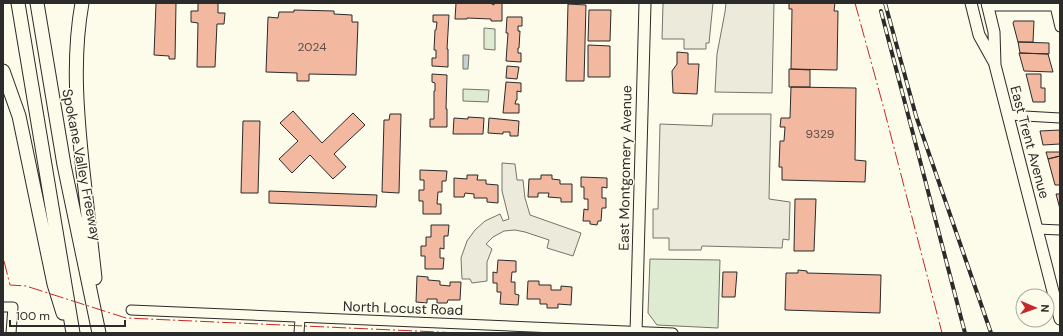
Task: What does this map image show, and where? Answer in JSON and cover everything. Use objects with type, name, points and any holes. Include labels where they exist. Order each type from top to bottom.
[{"type":"highway","points":[[18,3],[73,333]]},
{"type":"highway","name":"Spokane Valley Freeway","points":[[37,3],[64,166],[100,333]]},
{"type":"highway","points":[[82,3],[77,41],[76,81],[78,124],[100,333]]},
{"type":"highway","points":[[3,71],[19,116],[54,284],[69,333]]},
{"type":"main road","name":"East Montgomery Avenue","points":[[636,332],[645,3]]},
{"type":"main road","name":"East Trent Avenue","points":[[971,3],[980,34],[995,65],[1060,319]]},
{"type":"main road","name":"East Trent Avenue","points":[[987,4],[994,32],[995,65]]},
{"type":"street","points":[[987,4],[1058,6],[1060,27]]},
{"type":"street","points":[[1008,115],[1060,118]]},
{"type":"street","points":[[1037,228],[1060,230]]},
{"type":"street","points":[[3,307],[13,307],[11,333]]},
{"type":"street","name":"North Locust Road","points":[[131,310],[673,333]]},
{"type":"street","points":[[299,333],[300,318]]},
{"type":"green space","points":[[484,28],[495,29],[495,50],[484,49]]},
{"type":"green space","points":[[463,89],[489,90],[488,102],[463,101]]},
{"type":"green space","points":[[650,259],[720,260],[718,328],[657,325],[648,313]]},
{"type":"shaded area","points":[[713,3],[709,43],[706,43],[706,49],[684,49],[684,39],[662,39],[663,4]]},
{"type":"shaded area","points":[[726,3],[774,3],[772,93],[715,92],[717,54]]},
{"type":"shaded area","points":[[463,55],[469,55],[468,69],[463,69]]},
{"type":"shaded area","points":[[713,114],[771,114],[769,199],[790,202],[789,240],[783,239],[782,248],[702,246],[701,250],[669,250],[669,238],[653,238],[653,209],[658,209],[660,124],[712,126]]},
{"type":"shaded area","points":[[502,163],[515,164],[517,180],[523,180],[525,198],[530,215],[581,233],[573,256],[547,248],[549,240],[515,230],[504,231],[493,237],[486,244],[492,249],[487,262],[487,281],[472,283],[470,279],[462,279],[461,258],[467,241],[475,230],[485,221],[500,214],[503,221],[509,219],[502,191]]},
{"type":"building","points":[[156,3],[176,3],[175,59],[169,59],[169,56],[154,55]]},
{"type":"building","points":[[198,3],[218,3],[218,13],[225,13],[224,24],[217,24],[215,67],[197,67],[198,23],[191,22],[191,11],[198,11]]},
{"type":"building","points":[[456,3],[490,3],[494,5],[494,3],[502,3],[502,21],[491,21],[491,19],[455,19]]},
{"type":"building","points":[[789,3],[835,3],[834,11],[838,11],[837,70],[791,69],[792,9],[789,9]]},
{"type":"building","points":[[568,4],[586,5],[584,81],[566,81]]},
{"type":"building","points":[[294,10],[334,11],[334,14],[352,15],[352,22],[358,22],[356,75],[309,74],[309,81],[297,81],[297,73],[266,72],[268,17],[278,18],[279,12],[294,12]]},
{"type":"building","points":[[589,10],[611,10],[610,41],[588,41]]},
{"type":"building","points":[[433,15],[449,15],[447,49],[448,67],[432,66],[432,58],[436,58],[436,50],[434,50],[437,22],[433,22]]},
{"type":"building","points":[[507,17],[522,17],[522,26],[518,26],[518,31],[520,31],[518,53],[521,53],[521,62],[506,61],[508,33],[506,33]]},
{"type":"building","points":[[1014,21],[1034,21],[1033,42],[1018,42],[1013,23]]},
{"type":"building","points":[[1018,42],[1049,43],[1049,54],[1020,53]]},
{"type":"building","points":[[588,45],[610,46],[610,77],[588,77]]},
{"type":"building","points":[[677,52],[688,53],[688,64],[699,64],[697,94],[673,93],[672,71],[677,64]]},
{"type":"building","points":[[1019,53],[1048,54],[1053,72],[1024,71]]},
{"type":"building","points":[[507,66],[519,67],[517,79],[506,78]]},
{"type":"building","points":[[789,69],[810,70],[810,87],[789,87]]},
{"type":"building","points":[[432,74],[447,75],[447,127],[430,127],[430,119],[434,119],[435,83],[432,82]]},
{"type":"building","points":[[1026,74],[1041,74],[1041,88],[1045,88],[1045,102],[1033,102]]},
{"type":"building","points":[[506,82],[521,83],[521,92],[517,91],[517,100],[515,104],[519,104],[519,113],[503,113]]},
{"type":"building","points":[[791,87],[856,88],[855,160],[866,161],[865,182],[782,180],[782,167],[779,167],[780,141],[784,141],[785,127],[780,127],[781,118],[790,118]]},
{"type":"building","points":[[293,111],[322,143],[353,113],[365,125],[334,154],[346,167],[333,179],[310,155],[292,173],[279,159],[298,141],[280,123]]},
{"type":"building","points":[[390,114],[401,114],[399,193],[382,192],[384,120],[389,120]]},
{"type":"building","points":[[468,117],[484,118],[483,134],[453,134],[454,118],[468,119]]},
{"type":"building","points":[[489,118],[519,121],[518,136],[510,136],[510,132],[503,132],[503,134],[488,133]]},
{"type":"building","points":[[243,121],[260,121],[258,193],[241,193]]},
{"type":"building","points":[[1060,130],[1060,144],[1043,145],[1040,131]]},
{"type":"building","points":[[1046,152],[1060,152],[1060,156],[1048,159]]},
{"type":"building","points":[[1060,156],[1060,185],[1055,185],[1048,159]]},
{"type":"building","points":[[420,170],[447,171],[446,181],[442,181],[442,192],[438,192],[437,204],[441,204],[441,214],[423,214],[423,201],[419,201],[419,190],[424,190],[424,180],[420,180]]},
{"type":"building","points":[[467,175],[478,175],[477,180],[486,180],[486,184],[498,185],[498,203],[487,202],[487,198],[474,198],[474,194],[465,193],[464,197],[454,197],[454,178],[467,179]]},
{"type":"building","points":[[541,175],[552,175],[552,179],[560,180],[560,184],[572,184],[572,202],[561,202],[561,198],[548,197],[549,193],[538,193],[538,197],[528,197],[529,179],[541,179]]},
{"type":"building","points":[[581,177],[607,178],[607,188],[602,187],[602,198],[606,198],[606,208],[602,208],[601,221],[598,221],[597,225],[590,224],[590,221],[583,221],[584,209],[588,210],[588,199],[584,199],[584,187],[581,187]]},
{"type":"building","points":[[269,191],[377,195],[376,207],[269,203]]},
{"type":"building","points":[[1056,194],[1060,194],[1060,209]]},
{"type":"building","points":[[795,199],[816,199],[814,251],[794,251]]},
{"type":"building","points":[[431,225],[449,225],[448,236],[444,236],[444,249],[440,248],[440,258],[444,258],[443,269],[425,269],[425,256],[421,256],[421,246],[426,246],[426,237],[431,237]]},
{"type":"building","points":[[498,260],[516,261],[516,272],[512,272],[511,282],[515,282],[515,294],[519,295],[518,305],[500,304],[501,292],[497,292],[497,283],[493,283],[493,272],[497,273]]},
{"type":"building","points":[[798,270],[807,271],[807,273],[881,275],[880,313],[785,310],[786,273],[798,273]]},
{"type":"building","points":[[723,272],[737,272],[735,297],[722,297]]},
{"type":"building","points":[[417,276],[428,277],[428,280],[440,281],[440,285],[450,286],[450,282],[461,282],[460,300],[448,300],[447,303],[437,303],[437,299],[427,299],[427,303],[416,302]]},
{"type":"building","points":[[528,281],[539,281],[539,285],[551,285],[551,290],[561,290],[561,286],[572,287],[571,305],[558,304],[558,308],[547,308],[547,304],[540,304],[540,299],[527,299]]},
{"type":"railway","points":[[885,3],[916,116],[991,333]]},
{"type":"railway","points":[[881,11],[965,333]]},
{"type":"power","points":[[855,3],[942,333]]},
{"type":"power","points":[[4,261],[10,285],[26,286],[126,318],[460,333]]}]
